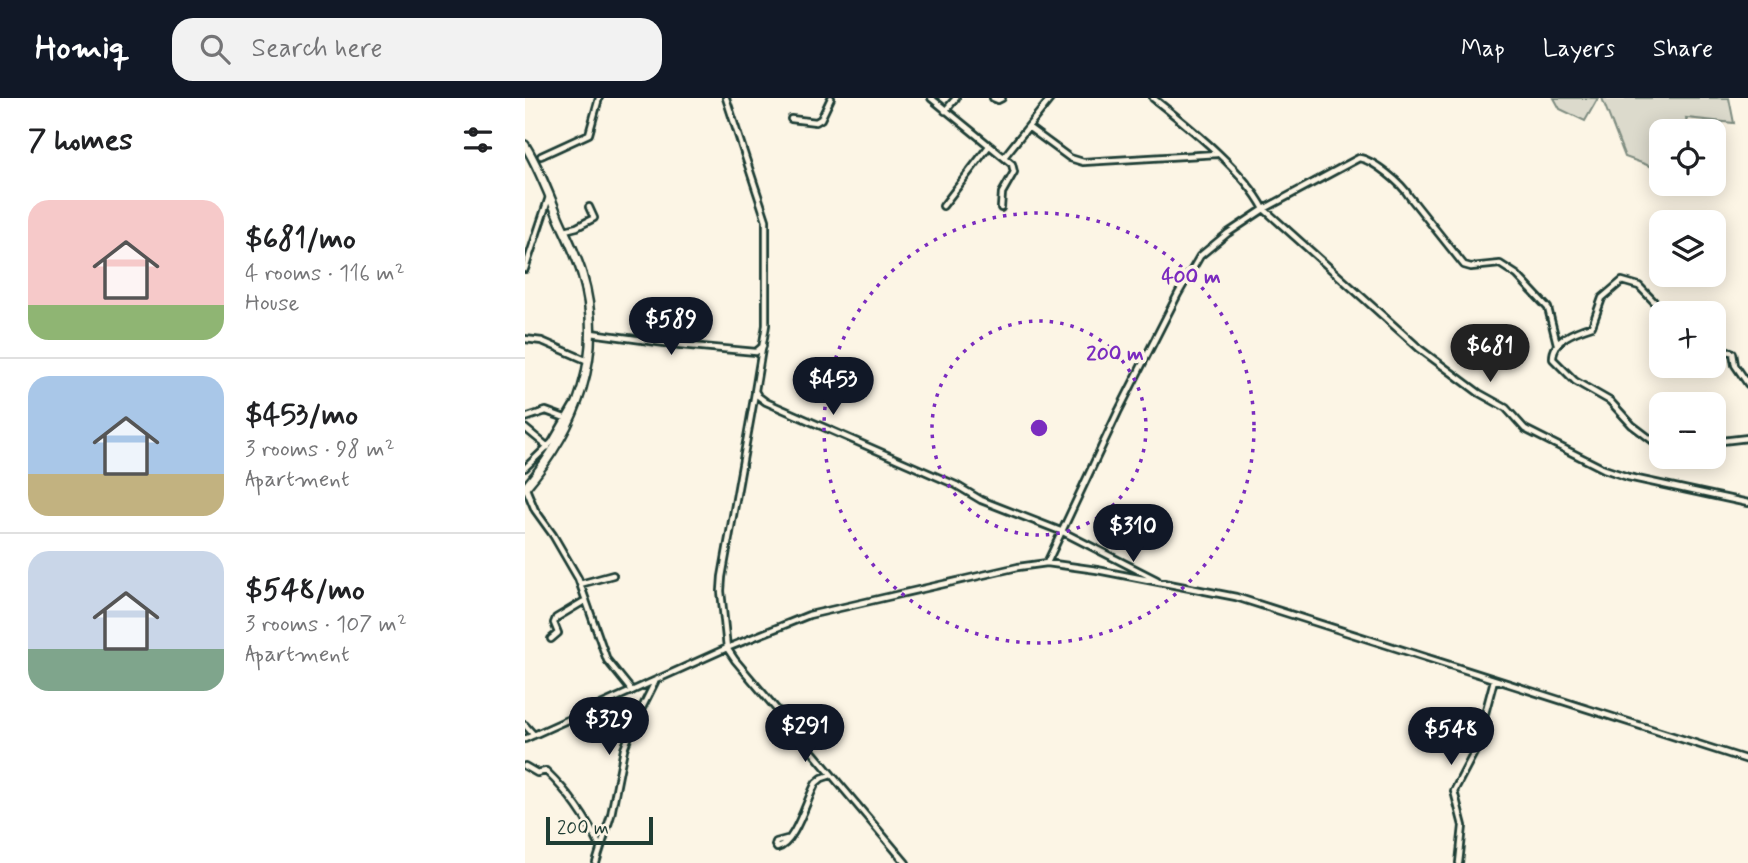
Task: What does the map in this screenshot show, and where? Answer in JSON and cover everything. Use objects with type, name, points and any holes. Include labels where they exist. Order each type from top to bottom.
[{"type":"main road","points":[[525,145],[582,275],[590,332],[588,361],[579,401],[560,441],[525,487]]},
{"type":"street","points":[[541,156],[589,134],[599,98]]},
{"type":"street","points":[[726,98],[766,220],[767,297],[762,360],[722,577],[727,648],[755,686],[907,863]]},
{"type":"street","points":[[791,119],[816,122],[821,119],[831,98]]},
{"type":"street","points":[[931,98],[1014,168],[1002,192],[1001,208]]},
{"type":"street","points":[[945,111],[956,98]]},
{"type":"street","points":[[993,98],[1002,98]]},
{"type":"street","points":[[1004,158],[1051,98]]},
{"type":"street","points":[[1153,98],[1217,154],[1257,195],[1264,209],[1420,349],[1479,393],[1506,408],[1525,429],[1604,469],[1628,477],[1748,503]]},
{"type":"street","points":[[1028,127],[1070,158],[1083,162],[1217,154]]},
{"type":"street","points":[[943,206],[989,146]]},
{"type":"street","points":[[1048,563],[1118,412],[1178,294],[1201,256],[1264,209],[1359,158],[1365,158],[1405,188],[1464,265],[1501,265],[1526,284],[1548,308],[1557,345]]},
{"type":"street","points":[[525,269],[549,197]]},
{"type":"street","points":[[564,230],[577,228],[594,218],[589,207]]},
{"type":"street","points":[[1649,438],[1632,425],[1610,401],[1568,375],[1552,355],[1557,345],[1577,330],[1592,326],[1602,298],[1622,281],[1639,286],[1653,301]]},
{"type":"street","points":[[590,332],[680,345],[756,352],[763,346]]},
{"type":"street","points":[[525,339],[542,341],[588,361]]},
{"type":"street","points":[[1726,350],[1733,353],[1735,365],[1748,384]]},
{"type":"street","points":[[756,352],[762,360]]},
{"type":"street","points":[[755,391],[766,402],[956,485],[981,500],[1063,532],[1164,584]]},
{"type":"street","points":[[538,472],[527,467],[548,447],[565,418],[579,401]]},
{"type":"street","points":[[525,418],[546,411],[565,418]]},
{"type":"street","points":[[525,428],[548,447]]},
{"type":"street","points":[[1726,441],[1748,438]]},
{"type":"street","points":[[525,487],[532,504],[580,584],[607,660],[632,691]]},
{"type":"street","points":[[525,739],[727,648],[824,611],[1048,563],[1236,597],[1748,761]]},
{"type":"street","points":[[580,584],[613,575]]},
{"type":"street","points":[[551,639],[558,633],[554,624],[555,618],[586,600]]},
{"type":"street","points":[[1459,863],[1463,826],[1454,791],[1475,751],[1495,680]]},
{"type":"street","points":[[596,863],[611,815],[621,758],[655,681]]},
{"type":"street","points":[[525,725],[534,735]]},
{"type":"street","points":[[525,766],[537,773],[546,771],[561,786],[585,818],[601,848]]},
{"type":"street","points":[[788,839],[816,783],[831,775]]},
{"type":"shaded area","points":[[1554,98],[1598,98],[1585,121],[1560,109]]},
{"type":"shaded area","points":[[1602,98],[1729,98],[1734,123],[1726,122],[1726,119],[1649,119],[1649,166],[1625,157]]}]
